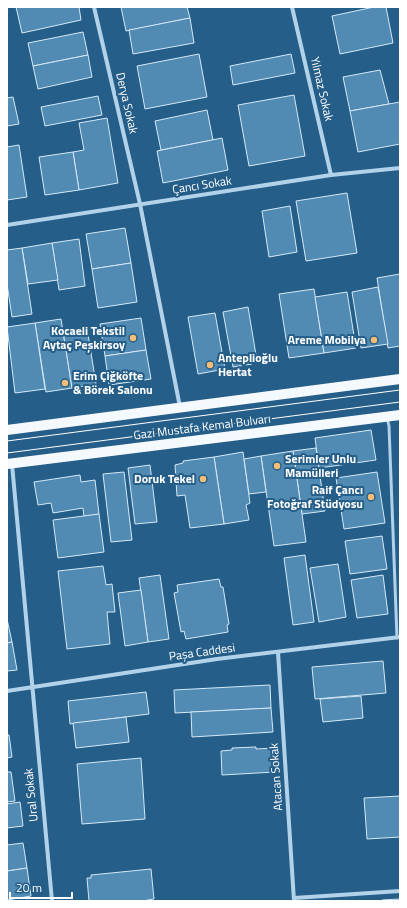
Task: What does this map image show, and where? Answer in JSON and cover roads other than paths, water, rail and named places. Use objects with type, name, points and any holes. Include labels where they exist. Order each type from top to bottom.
[{"type":"main road","name":"Gazi Mustafa Kemal Bulvarı","points":[[7,430],[400,378]]},
{"type":"main road","name":"Gazi Mustafa Kemal Bulvarı","points":[[9,464],[400,415]]},
{"type":"street","name":"Derya Sokak","points":[[94,7],[140,204],[180,408]]},
{"type":"street","name":"Yılmaz Sokak","points":[[292,7],[332,175]]},
{"type":"street","name":"Çancı Sokak","points":[[7,225],[332,175],[400,168]]},
{"type":"street","name":"Ural Sokak","points":[[9,464],[52,901]]},
{"type":"street","name":"Paşa Caddesi","points":[[7,691],[278,652],[399,637]]},
{"type":"street","name":"Atacan Sokak","points":[[278,652],[294,900]]},
{"type":"street","points":[[294,900],[400,891]]},
{"type":"lane","points":[[386,417],[389,426],[399,637]]},
{"type":"tram line","points":[[7,441],[400,390]]},
{"type":"tram line","points":[[7,453],[400,402]]},
{"type":"place","name":"Kocaeli Tekstil Aytaç Peşkirsoy","points":[[133,338]]},
{"type":"place","name":"Areme Mobilya","points":[[374,340]]},
{"type":"place","name":"Anteplioğlu Hertat","points":[[210,365]]},
{"type":"place","name":"Erim Çiğköfte & Börek Salonu","points":[[65,383]]},
{"type":"place","name":"Serimler Unlu Mamülleri","points":[[277,466]]},
{"type":"place","name":"Doruk Tekel","points":[[203,479]]},
{"type":"place","name":"Raif Çancı Fotoğraf Stüdyosu","points":[[371,497]]}]
